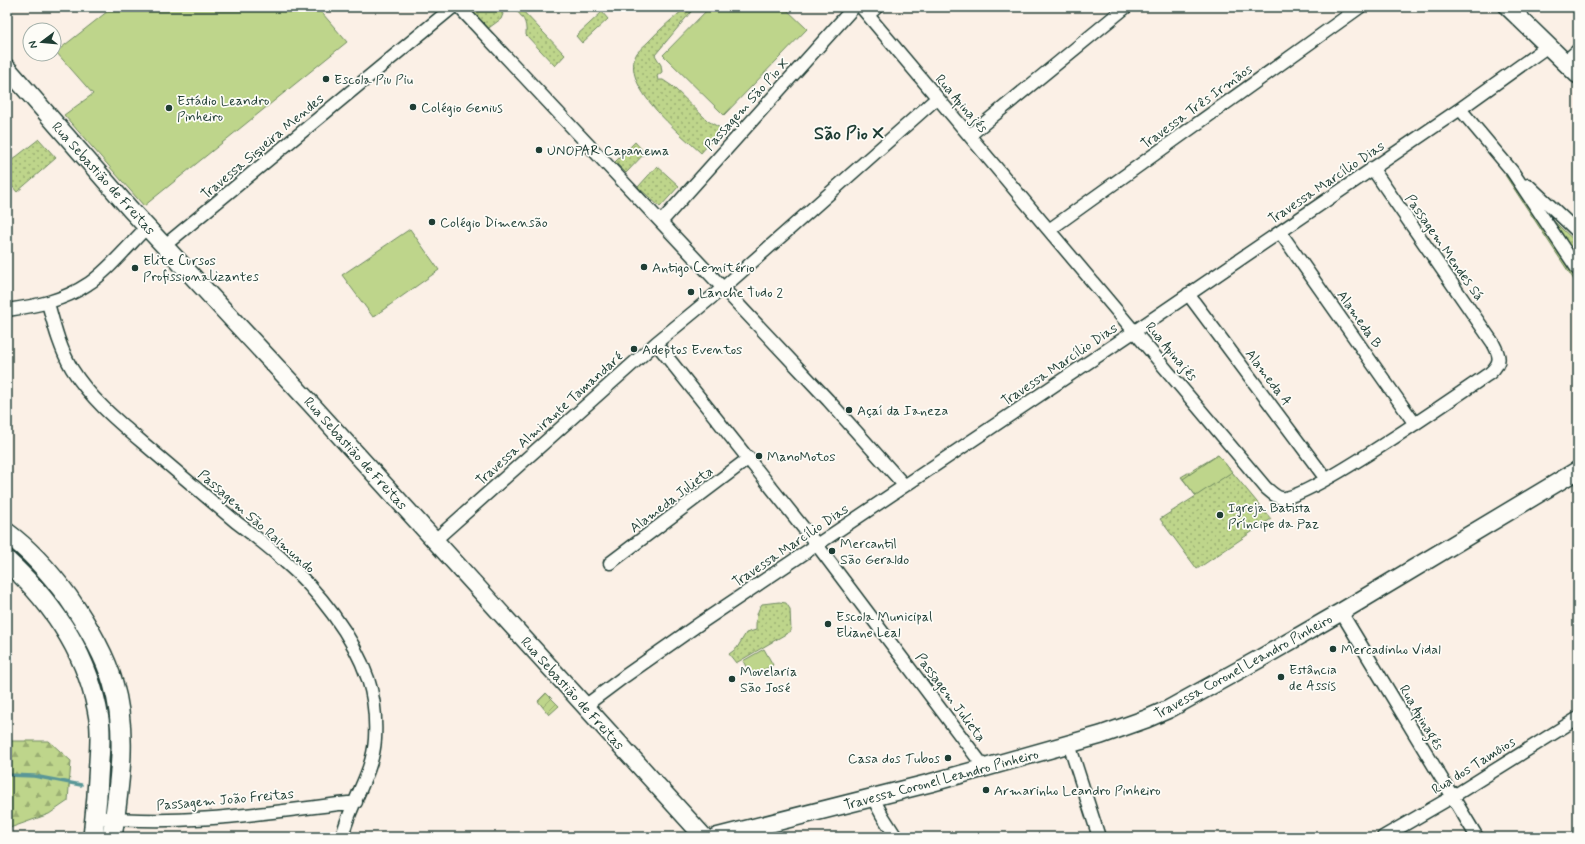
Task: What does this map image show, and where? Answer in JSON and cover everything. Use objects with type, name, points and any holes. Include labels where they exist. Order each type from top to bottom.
[{"type":"main road","points":[[7,533],[38,561],[82,617],[98,647],[113,683],[120,719],[121,748],[119,783],[113,828]]},
{"type":"main road","points":[[7,561],[42,597],[72,641],[83,663],[92,688],[99,727],[100,749],[96,817],[93,837]]},
{"type":"main road","points":[[92,688],[113,683]]},
{"type":"street","name":"Travessa Siqueira Mendes","points":[[164,246],[453,7]]},
{"type":"street","points":[[459,7],[828,400],[904,485]]},
{"type":"street","name":"Passagem São Pio X","points":[[660,222],[854,7]]},
{"type":"street","points":[[970,135],[1126,7]]},
{"type":"street","name":"Travessa Três Irmãos","points":[[1049,230],[1360,7]]},
{"type":"street","points":[[1508,7],[1578,75]]},
{"type":"street","name":"Rua Apinajés","points":[[869,10],[937,98],[970,135],[1266,488],[1274,495],[1281,498],[1289,497],[1326,479],[1415,424],[1497,367],[1499,359],[1493,343]]},
{"type":"street","name":"Travessa Marcílio Dias","points":[[585,706],[664,648],[904,485],[1135,331],[1460,109],[1548,46]]},
{"type":"street","points":[[1565,62],[1578,50]]},
{"type":"street","name":"Rua Sebastião de Freitas","points":[[7,68],[164,246],[311,404],[704,837]]},
{"type":"street","name":"Travessa Almirante Tamandaré","points":[[434,541],[656,343],[723,288],[937,98]]},
{"type":"street","points":[[1460,109],[1512,170],[1578,232]]},
{"type":"street","name":"Passagem Mendes Sá","points":[[1372,168],[1493,343]]},
{"type":"street","points":[[1512,170],[1578,270]]},
{"type":"street","points":[[7,310],[48,303],[67,296],[89,284],[147,227]]},
{"type":"street","name":"Alameda B","points":[[1280,232],[1415,424]]},
{"type":"street","name":"Alameda A","points":[[1188,294],[1326,479]]},
{"type":"street","name":"Passagem São Raimundo","points":[[48,303],[63,350],[73,369],[90,392],[113,417],[284,560],[312,588],[329,610],[353,647],[368,680],[374,708],[375,740],[371,762],[342,837]]},
{"type":"street","name":"Passagem Julieta","points":[[656,343],[817,545],[984,767]]},
{"type":"street","name":"Alameda Julieta","points":[[610,563],[749,458]]},
{"type":"street","name":"Travessa Coronel Leandro Pinheiro","points":[[716,837],[873,798],[1069,744],[1127,726],[1169,709],[1341,612],[1578,470]]},
{"type":"street","name":"Rua Apinagés","points":[[1341,612],[1477,837]]},
{"type":"street","name":"Rua dos Tamôios","points":[[1382,837],[1452,796],[1578,718]]},
{"type":"street","points":[[1069,744],[1099,837]]},
{"type":"street","points":[[873,798],[896,837]]},
{"type":"street","name":"Passagem João Freitas","points":[[96,817],[113,828],[148,820],[224,817],[356,802]]},
{"type":"green space","name":"Estádio Leandro Pinheiro","points":[[113,7],[317,7],[347,42],[144,206],[64,115],[93,94],[62,59],[62,47]]},
{"type":"green space","points":[[467,7],[499,7],[503,14],[501,19],[486,30]]},
{"type":"green space","points":[[513,7],[519,7],[565,55],[555,66],[526,35],[525,22]]},
{"type":"green space","points":[[687,7],[695,7],[655,55],[661,65],[662,72],[657,76],[658,80],[663,80],[672,86],[708,121],[722,129],[701,153],[654,108],[636,79],[633,66],[637,53],[662,28]]},
{"type":"green space","points":[[710,7],[784,7],[807,29],[724,115],[663,55]]},
{"type":"green space","points":[[602,12],[608,19],[582,43],[576,36]]},
{"type":"green space","points":[[39,139],[56,158],[17,192],[7,180],[7,164]]},
{"type":"green space","points":[[635,142],[645,153],[626,173],[615,162]]},
{"type":"green space","points":[[657,166],[679,186],[660,207],[638,187]]},
{"type":"green space","points":[[1505,175],[1578,244],[1578,286]]},
{"type":"green space","points":[[410,229],[439,270],[373,317],[342,275]]},
{"type":"green space","points":[[1218,455],[1271,519],[1197,569],[1160,519],[1196,496],[1181,477]]},
{"type":"green space","points":[[1218,455],[1232,472],[1196,496],[1183,479]]},
{"type":"green space","points":[[779,602],[786,603],[790,609],[791,631],[736,663],[729,654],[737,648],[746,633],[756,630],[757,613],[762,604]]},
{"type":"green space","points":[[764,649],[773,665],[751,676],[743,661]]},
{"type":"green space","points":[[546,693],[559,706],[549,715],[538,701]]},
{"type":"green space","points":[[7,741],[49,741],[71,761],[68,801],[49,814],[7,829]]},
{"type":"waterway","points":[[7,775],[34,776],[81,785]]},
{"type":"place","name":"Escola Piu Piu","points":[[326,79]]},
{"type":"place","name":"Colégio Genius","points":[[413,107]]},
{"type":"place","name":"Estádio Leandro Pinheiro","points":[[169,108]]},
{"type":"place","name":"UNOPAR Capanema","points":[[539,150]]},
{"type":"place","name":"Colégio Dimensão","points":[[432,222]]},
{"type":"place","name":"Antigo Cemitério","points":[[644,267]]},
{"type":"place","name":"Elite Cursos Profissionalizantes","points":[[135,268]]},
{"type":"place","name":"Lanche Tudo 2","points":[[691,292]]},
{"type":"place","name":"Adeptos Eventos","points":[[634,349]]},
{"type":"place","name":"Açaí da Ianeza","points":[[849,410]]},
{"type":"place","name":"ManoMotos","points":[[759,456]]},
{"type":"place","name":"Igreja Batista Príncipe da Paz","points":[[1220,515]]},
{"type":"place","name":"Mercantil São Geraldo","points":[[832,551]]},
{"type":"place","name":"Escola Municipal Eliane Leal","points":[[828,624]]},
{"type":"place","name":"Mercadinho Vidal","points":[[1333,649]]},
{"type":"place","name":"Estância de Assis","points":[[1281,677]]},
{"type":"place","name":"Movelaria São José","points":[[732,679]]},
{"type":"place","name":"Casa dos Tubos","points":[[948,758]]},
{"type":"place","name":"Armarinho Leandro Pinheiro","points":[[986,790]]},
{"type":"district","name":"São Pio X","points":[[849,133]]}]
